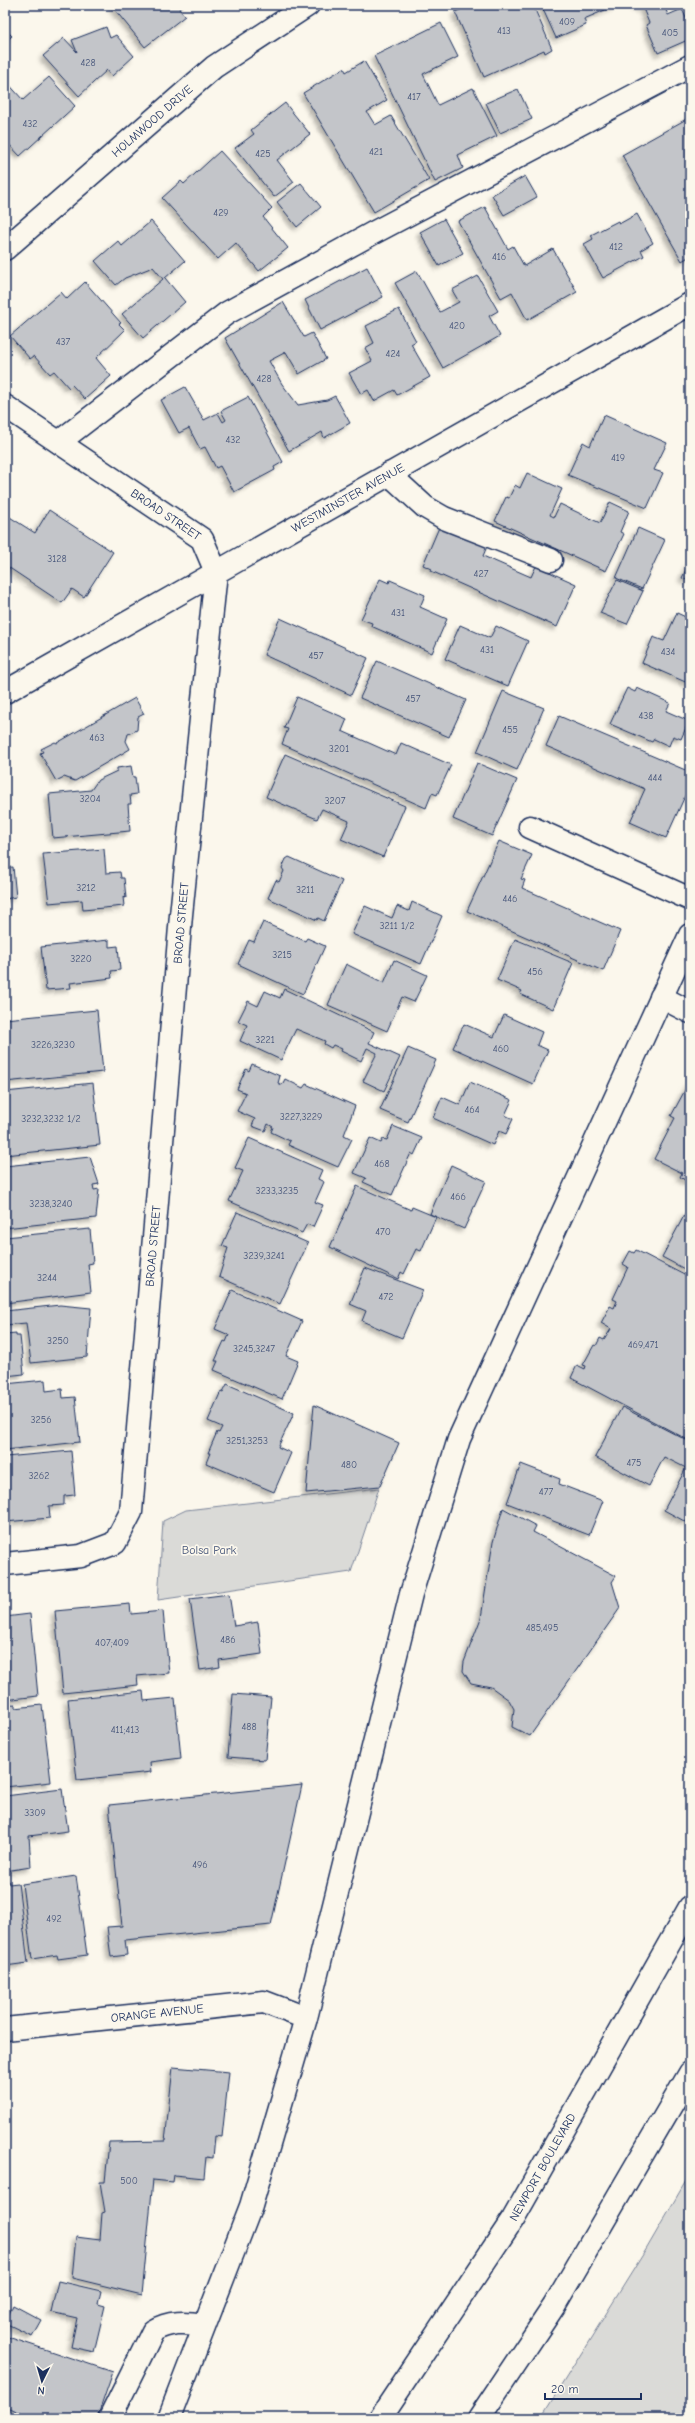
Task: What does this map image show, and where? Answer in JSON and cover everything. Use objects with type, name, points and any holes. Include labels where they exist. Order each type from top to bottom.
[{"type":"main road","name":"HOLMWOOD DRIVE","points":[[5,249],[214,67],[308,5]]},
{"type":"main road","points":[[59,442],[227,313],[373,233],[690,66]]},
{"type":"main road","name":"WESTMINSTER AVENUE","points":[[5,692],[690,304]]},
{"type":"main road","name":"BROAD STREET","points":[[5,406],[202,539],[216,572],[181,915],[131,1512],[115,1543],[81,1556],[5,1564]]},
{"type":"main road","points":[[389,474],[425,507],[444,518],[551,560]]},
{"type":"main road","points":[[530,827],[690,899]]},
{"type":"main road","points":[[169,2418],[251,2206],[306,2018],[411,1594],[459,1439],[690,935]]},
{"type":"main road","points":[[661,997],[690,1012]]},
{"type":"main road","name":"NEWPORT BOULEVARD","points":[[380,2418],[513,2219],[690,1907]]},
{"type":"main road","name":"ORANGE AVENUE","points":[[5,2029],[264,2002],[306,2018]]},
{"type":"main road","points":[[479,2418],[554,2306],[690,2073]]},
{"type":"main road","points":[[110,2418],[153,2330],[163,2324],[175,2323],[204,2325]]},
{"type":"green space","name":"Bolsa Park","points":[[379,1488],[351,1572],[158,1600],[163,1521],[186,1510]]},
{"type":"green space","points":[[690,2174],[688,2402],[690,2418],[541,2418],[647,2248]]},
{"type":"building","points":[[111,5],[184,5],[179,9],[185,16],[145,47]]},
{"type":"building","points":[[472,5],[533,5],[552,49],[545,53],[544,50],[484,77],[455,12]]},
{"type":"building","points":[[541,5],[617,5],[584,19],[586,25],[556,38]]},
{"type":"building","points":[[635,5],[664,5],[668,15],[682,9],[690,27],[690,39],[658,53],[646,25],[649,23],[642,6],[637,8]]},
{"type":"building","points":[[441,23],[458,57],[423,74],[438,105],[473,88],[497,136],[458,155],[463,168],[435,182],[374,56]]},
{"type":"building","points":[[106,27],[110,38],[116,35],[134,56],[112,76],[107,70],[79,96],[43,56],[64,38],[77,52],[72,40]]},
{"type":"building","points":[[5,29],[12,36],[5,42]]},
{"type":"building","points":[[364,61],[387,100],[367,112],[375,125],[391,116],[429,180],[374,212],[303,93],[344,68],[346,72]]},
{"type":"building","points":[[49,77],[75,106],[20,156],[5,140],[5,80],[23,100]]},
{"type":"building","points":[[518,89],[532,119],[500,133],[486,103]]},
{"type":"building","points":[[285,103],[310,134],[277,160],[294,182],[274,197],[235,148],[254,134],[251,130]]},
{"type":"building","points":[[690,117],[690,256],[682,261],[622,155]]},
{"type":"building","points":[[220,151],[272,208],[263,217],[288,248],[259,271],[236,243],[218,259],[162,198],[181,181],[184,184]]},
{"type":"building","points":[[525,176],[537,197],[504,215],[492,195]]},
{"type":"building","points":[[301,183],[321,207],[297,227],[277,202]]},
{"type":"building","points":[[485,207],[508,249],[513,246],[524,266],[553,249],[577,292],[527,320],[512,292],[501,298],[458,221]]},
{"type":"building","points":[[637,214],[653,243],[641,250],[644,256],[603,278],[584,244],[593,239],[591,235],[618,221],[619,224]]},
{"type":"building","points":[[444,219],[463,253],[439,266],[420,232]]},
{"type":"building","points":[[151,221],[185,261],[165,278],[185,302],[143,338],[122,314],[163,279],[153,267],[125,278],[116,285],[95,261],[118,241],[122,246]]},
{"type":"building","points":[[367,267],[383,297],[320,330],[305,300]]},
{"type":"building","points":[[417,271],[440,312],[459,302],[452,290],[478,276],[498,311],[489,316],[500,336],[443,368],[395,283]]},
{"type":"building","points":[[85,282],[121,323],[119,324],[125,330],[96,358],[111,376],[85,399],[72,385],[69,388],[54,371],[50,374],[34,356],[30,359],[10,336],[61,292],[67,299]]},
{"type":"building","points":[[283,302],[304,337],[312,333],[326,359],[299,374],[286,352],[269,361],[282,384],[298,405],[327,400],[335,396],[350,423],[324,438],[322,432],[289,451],[225,338]]},
{"type":"building","points":[[399,309],[416,341],[411,344],[430,377],[397,395],[394,390],[374,401],[368,390],[361,394],[349,373],[372,361],[365,348],[374,343],[366,326]]},
{"type":"building","points":[[185,387],[204,420],[218,413],[223,422],[226,420],[221,411],[248,397],[283,462],[274,467],[275,470],[234,492],[220,466],[216,468],[205,447],[200,449],[189,428],[179,433],[161,400]]},
{"type":"building","points":[[604,415],[667,443],[654,470],[663,473],[647,508],[568,475],[583,442],[590,446]]},
{"type":"building","points":[[527,473],[562,489],[550,515],[554,517],[560,504],[600,523],[610,502],[629,511],[620,532],[624,534],[606,571],[495,521],[506,497],[509,498],[515,485],[520,488]]},
{"type":"building","points":[[49,510],[113,552],[84,597],[72,589],[62,603],[5,565],[5,514],[35,533]]},
{"type":"building","points":[[440,525],[488,544],[483,556],[531,577],[536,566],[576,584],[557,627],[431,571],[432,569],[423,565]]},
{"type":"building","points":[[638,528],[665,540],[642,589],[616,578]]},
{"type":"building","points":[[690,561],[690,581],[682,578]]},
{"type":"building","points":[[380,579],[389,583],[390,580],[425,595],[420,607],[447,619],[432,653],[371,626],[372,623],[361,619]]},
{"type":"building","points":[[617,580],[643,591],[627,624],[600,613]]},
{"type":"building","points":[[5,596],[10,599],[5,603]]},
{"type":"building","points":[[677,613],[690,619],[690,684],[642,663],[653,637],[664,641]]},
{"type":"building","points":[[280,618],[368,658],[351,695],[264,655]]},
{"type":"building","points":[[460,625],[490,638],[496,626],[528,641],[508,686],[445,659]]},
{"type":"building","points":[[377,661],[466,700],[449,737],[360,698]]},
{"type":"building","points":[[627,688],[635,692],[637,688],[670,703],[666,711],[689,721],[681,739],[673,736],[669,746],[654,739],[652,742],[610,724]]},
{"type":"building","points":[[503,691],[544,708],[517,770],[477,752]]},
{"type":"building","points":[[297,697],[347,719],[342,731],[396,755],[401,743],[451,765],[437,795],[432,793],[426,808],[282,744],[288,729],[284,728]]},
{"type":"building","points":[[135,698],[144,714],[138,717],[137,730],[128,734],[126,741],[130,749],[75,781],[64,777],[56,781],[40,753],[43,752],[41,749],[55,742],[57,743]]},
{"type":"building","points":[[559,716],[690,772],[690,785],[666,838],[630,822],[645,789],[546,746]]},
{"type":"building","points":[[285,754],[405,806],[383,857],[341,839],[349,821],[322,809],[317,819],[266,797]]},
{"type":"building","points":[[477,763],[517,780],[492,836],[453,819]]},
{"type":"building","points":[[131,766],[133,777],[135,777],[137,794],[130,795],[131,804],[128,804],[130,831],[53,838],[49,794],[91,790],[98,780],[117,771],[117,768]]},
{"type":"building","points":[[499,841],[532,855],[521,879],[525,880],[522,888],[620,931],[603,971],[467,911]]},
{"type":"building","points":[[104,849],[106,873],[120,872],[121,878],[124,878],[126,898],[123,897],[124,906],[83,910],[82,900],[49,903],[43,854]]},
{"type":"building","points":[[289,857],[342,881],[324,921],[318,918],[317,920],[268,898],[276,880],[279,882],[284,871],[282,868],[286,859]]},
{"type":"building","points":[[13,867],[16,897],[5,899],[5,868]]},
{"type":"building","points":[[412,902],[442,916],[421,964],[352,934],[365,906],[392,918],[397,906],[409,911]]},
{"type":"building","points":[[263,922],[305,941],[307,938],[325,946],[303,994],[238,964],[249,940],[254,942]]},
{"type":"building","points":[[515,939],[573,963],[553,1009],[520,994],[522,991],[497,980]]},
{"type":"building","points":[[109,940],[109,947],[118,946],[120,970],[111,971],[112,978],[70,983],[71,988],[46,990],[41,947]]},
{"type":"building","points":[[394,960],[427,975],[414,1002],[402,997],[387,1031],[328,1005],[346,964],[384,983]]},
{"type":"building","points":[[284,989],[374,1032],[369,1043],[400,1057],[384,1091],[363,1081],[377,1053],[367,1048],[361,1061],[341,1051],[342,1049],[333,1045],[331,1048],[324,1044],[325,1041],[296,1029],[281,1060],[240,1041],[247,1025],[238,1021],[248,1001],[258,1006],[265,991],[280,998]]},
{"type":"building","points":[[97,1010],[103,1072],[5,1082],[5,1019]]},
{"type":"building","points":[[504,1015],[542,1032],[537,1045],[548,1050],[533,1084],[453,1048],[464,1024],[494,1037]]},
{"type":"building","points":[[408,1048],[436,1060],[408,1122],[380,1110]]},
{"type":"building","points":[[252,1064],[280,1076],[278,1083],[282,1085],[285,1079],[303,1088],[306,1084],[355,1106],[344,1135],[352,1139],[338,1167],[288,1145],[290,1141],[271,1132],[273,1127],[268,1124],[265,1131],[252,1126],[255,1119],[237,1111],[246,1093],[237,1089],[246,1069],[249,1071]]},
{"type":"building","points":[[690,1081],[690,1183],[680,1177],[682,1173],[654,1159],[675,1118],[671,1116]]},
{"type":"building","points":[[470,1082],[512,1100],[505,1115],[513,1119],[506,1134],[499,1131],[493,1145],[433,1118],[442,1097],[460,1105]]},
{"type":"building","points":[[93,1083],[100,1145],[5,1155],[5,1092]]},
{"type":"building","points":[[393,1126],[422,1138],[414,1155],[411,1153],[392,1195],[363,1182],[366,1178],[354,1173],[370,1138],[381,1143],[383,1139],[387,1140]]},
{"type":"building","points":[[249,1138],[322,1170],[318,1179],[324,1182],[315,1202],[323,1205],[313,1227],[307,1224],[302,1233],[229,1201],[243,1171],[235,1168]]},
{"type":"building","points":[[90,1157],[99,1184],[93,1185],[94,1190],[99,1189],[96,1218],[5,1228],[5,1166]]},
{"type":"building","points":[[451,1165],[486,1181],[464,1229],[430,1214]]},
{"type":"building","points":[[357,1186],[411,1210],[412,1207],[436,1217],[421,1251],[416,1249],[404,1274],[401,1272],[398,1279],[330,1247]]},
{"type":"building","points":[[237,1212],[308,1243],[280,1304],[219,1277],[228,1248],[222,1246]]},
{"type":"building","points":[[686,1212],[690,1213],[690,1272],[662,1257]]},
{"type":"building","points":[[90,1229],[93,1263],[88,1264],[91,1292],[5,1303],[5,1237]]},
{"type":"building","points":[[636,1250],[690,1278],[690,1441],[571,1378],[577,1365],[585,1369],[586,1366],[583,1365],[594,1345],[596,1346],[600,1338],[604,1340],[611,1329],[601,1323],[610,1306],[614,1308],[617,1301],[613,1299],[628,1267],[623,1264],[630,1251],[634,1253]]},
{"type":"building","points":[[365,1268],[423,1290],[402,1338],[362,1321],[366,1311],[350,1304]]},
{"type":"building","points":[[232,1290],[302,1321],[286,1356],[298,1361],[282,1399],[214,1370],[218,1361],[215,1361],[224,1341],[226,1342],[229,1335],[215,1329]]},
{"type":"building","points":[[60,1305],[91,1308],[87,1357],[31,1363],[26,1323],[5,1325],[5,1311]]},
{"type":"building","points":[[16,1333],[16,1336],[20,1336],[24,1374],[5,1376],[5,1334]]},
{"type":"building","points":[[45,1380],[46,1391],[62,1389],[63,1398],[75,1397],[80,1442],[5,1450],[5,1384]]},
{"type":"building","points":[[227,1384],[294,1413],[278,1447],[291,1453],[274,1492],[206,1463],[210,1453],[208,1453],[217,1432],[219,1433],[222,1427],[208,1421],[221,1391],[223,1392]]},
{"type":"building","points":[[314,1405],[399,1443],[380,1486],[306,1493]]},
{"type":"building","points":[[622,1407],[690,1442],[690,1517],[686,1522],[664,1510],[686,1468],[664,1457],[649,1486],[595,1457]]},
{"type":"building","points":[[71,1451],[75,1495],[64,1496],[64,1505],[49,1506],[50,1518],[5,1522],[5,1457]]},
{"type":"building","points":[[521,1464],[560,1479],[559,1484],[603,1501],[589,1535],[507,1503]]},
{"type":"building","points":[[503,1508],[536,1526],[533,1532],[616,1576],[612,1582],[620,1608],[530,1736],[512,1727],[514,1709],[509,1700],[491,1687],[471,1683],[463,1671],[464,1662],[481,1618],[493,1542]]},
{"type":"building","points":[[229,1594],[234,1626],[258,1622],[262,1654],[219,1660],[220,1667],[200,1670],[190,1599]]},
{"type":"building","points":[[130,1604],[131,1614],[163,1611],[169,1673],[137,1676],[138,1685],[63,1693],[55,1611]]},
{"type":"building","points":[[30,1614],[38,1696],[5,1700],[5,1617]]},
{"type":"building","points":[[143,1691],[144,1701],[175,1698],[181,1758],[150,1762],[151,1772],[77,1780],[68,1699]]},
{"type":"building","points":[[233,1694],[271,1697],[265,1760],[228,1757]]},
{"type":"building","points":[[15,1704],[15,1708],[42,1705],[51,1782],[5,1787],[5,1705]]},
{"type":"building","points":[[302,1785],[271,1925],[125,1940],[127,1955],[111,1957],[107,1927],[122,1926],[109,1805]]},
{"type":"building","points":[[62,1789],[68,1831],[29,1836],[31,1867],[5,1871],[5,1796]]},
{"type":"building","points":[[76,1876],[87,1955],[58,1959],[57,1955],[32,1959],[22,1884]]},
{"type":"building","points":[[5,1881],[9,1881],[9,1884],[18,1883],[28,1963],[5,1966]]},
{"type":"building","points":[[173,2067],[229,2072],[222,2137],[215,2136],[213,2158],[206,2157],[204,2178],[174,2175],[173,2182],[153,2180],[142,2295],[72,2278],[76,2237],[100,2240],[102,2213],[105,2212],[100,2182],[105,2182],[109,2142],[165,2141]]},
{"type":"building","points":[[58,2281],[101,2291],[98,2304],[105,2306],[94,2352],[71,2347],[77,2318],[51,2312]]},
{"type":"building","points":[[13,2305],[41,2320],[32,2336],[5,2323]]},
{"type":"building","points":[[5,2336],[113,2372],[97,2418],[30,2418],[5,2406]]}]
